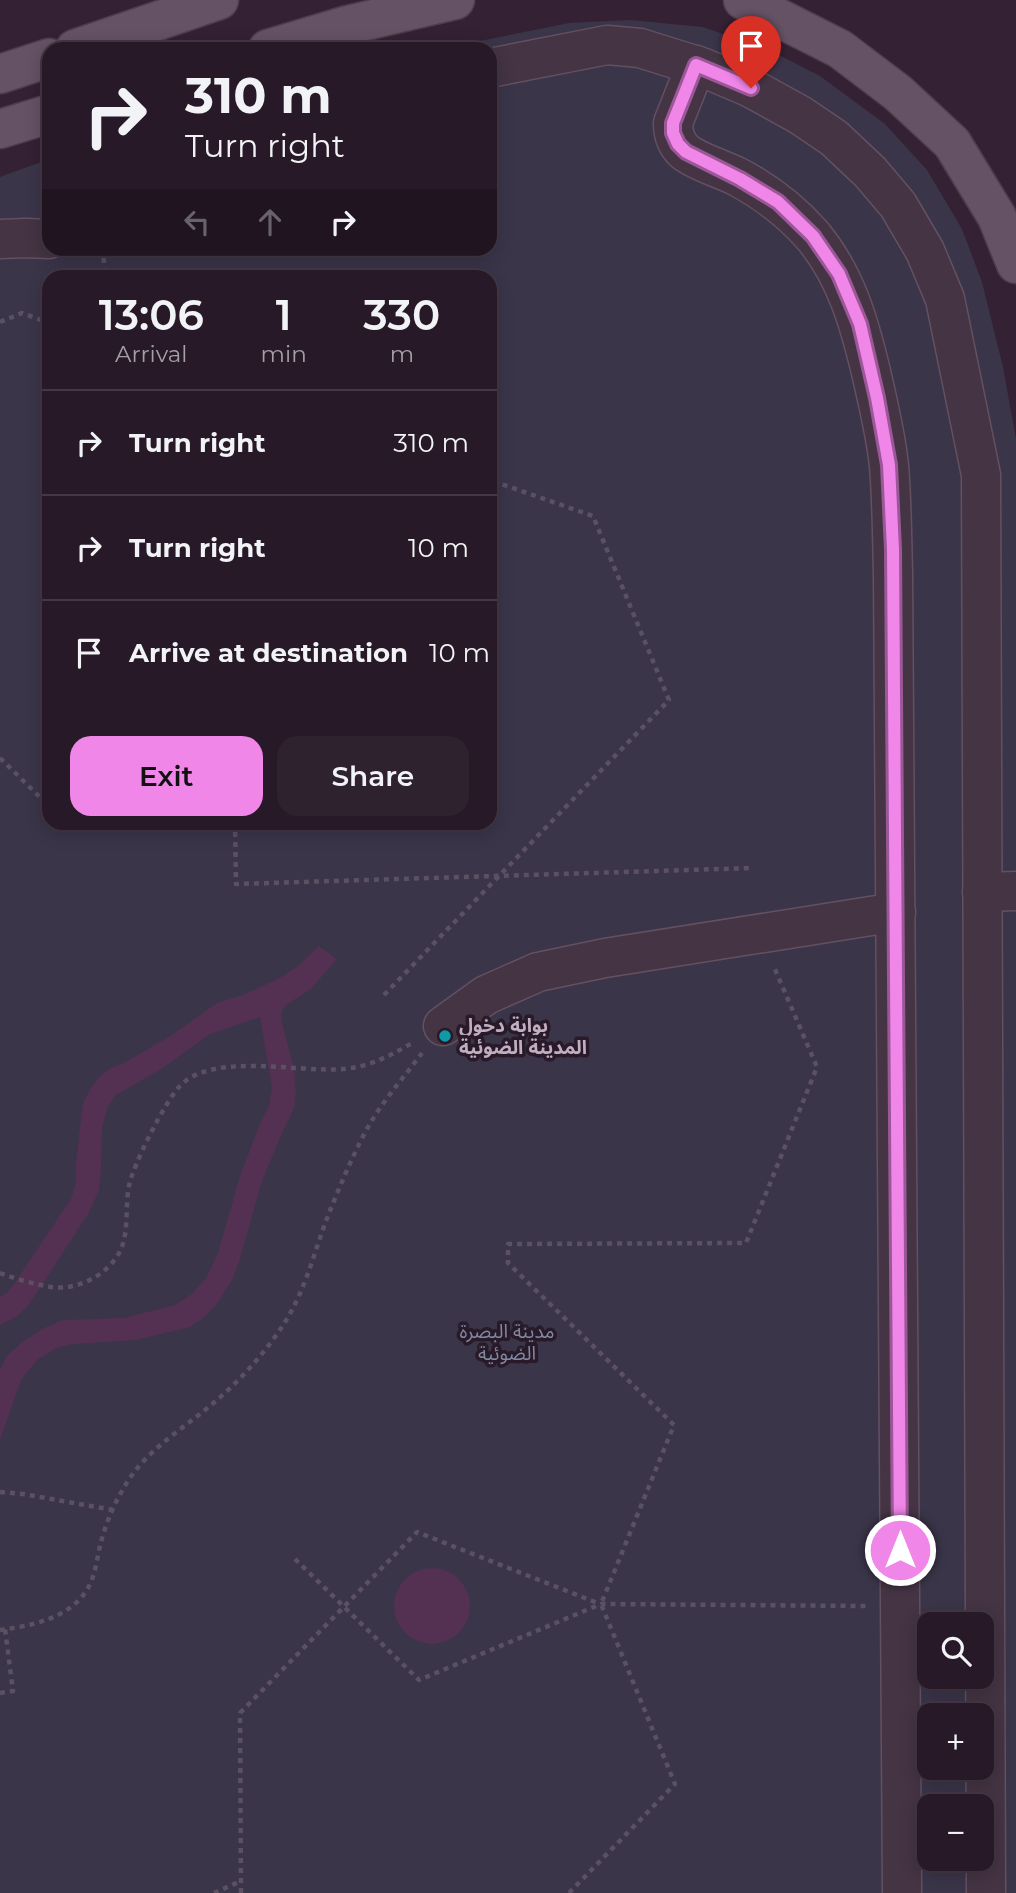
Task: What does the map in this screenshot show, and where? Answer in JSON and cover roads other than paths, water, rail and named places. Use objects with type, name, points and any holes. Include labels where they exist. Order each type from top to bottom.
[{"type":"main road","points":[[96,42],[219,0]]},
{"type":"main road","points":[[291,42],[348,25],[455,0]]},
{"type":"main road","points":[[743,0],[840,49],[898,93],[951,143],[997,217],[1016,264]]},
{"type":"main road","points":[[0,74],[42,60]]},
{"type":"main road","points":[[0,129],[42,116]]},
{"type":"street","points":[[497,67],[607,45],[640,48],[696,65],[751,88],[800,115],[834,138],[870,172],[898,205],[925,251],[945,299],[981,475],[999,892],[986,1893]]},
{"type":"street","points":[[696,65],[673,123],[673,133],[678,144],[686,152],[778,202],[813,236],[839,274],[860,324],[889,465],[892,525],[902,1893]]},
{"type":"street","points":[[0,239],[42,238]]},
{"type":"street","points":[[428,1038],[486,995],[538,972],[606,958],[895,912]]},
{"type":"place","name":"بوابة دخول المدينة الضوئية","points":[[445,1036]]},
{"type":"park label","name":"مدينة البصرة الضوئية","points":[[507,1342]]}]
